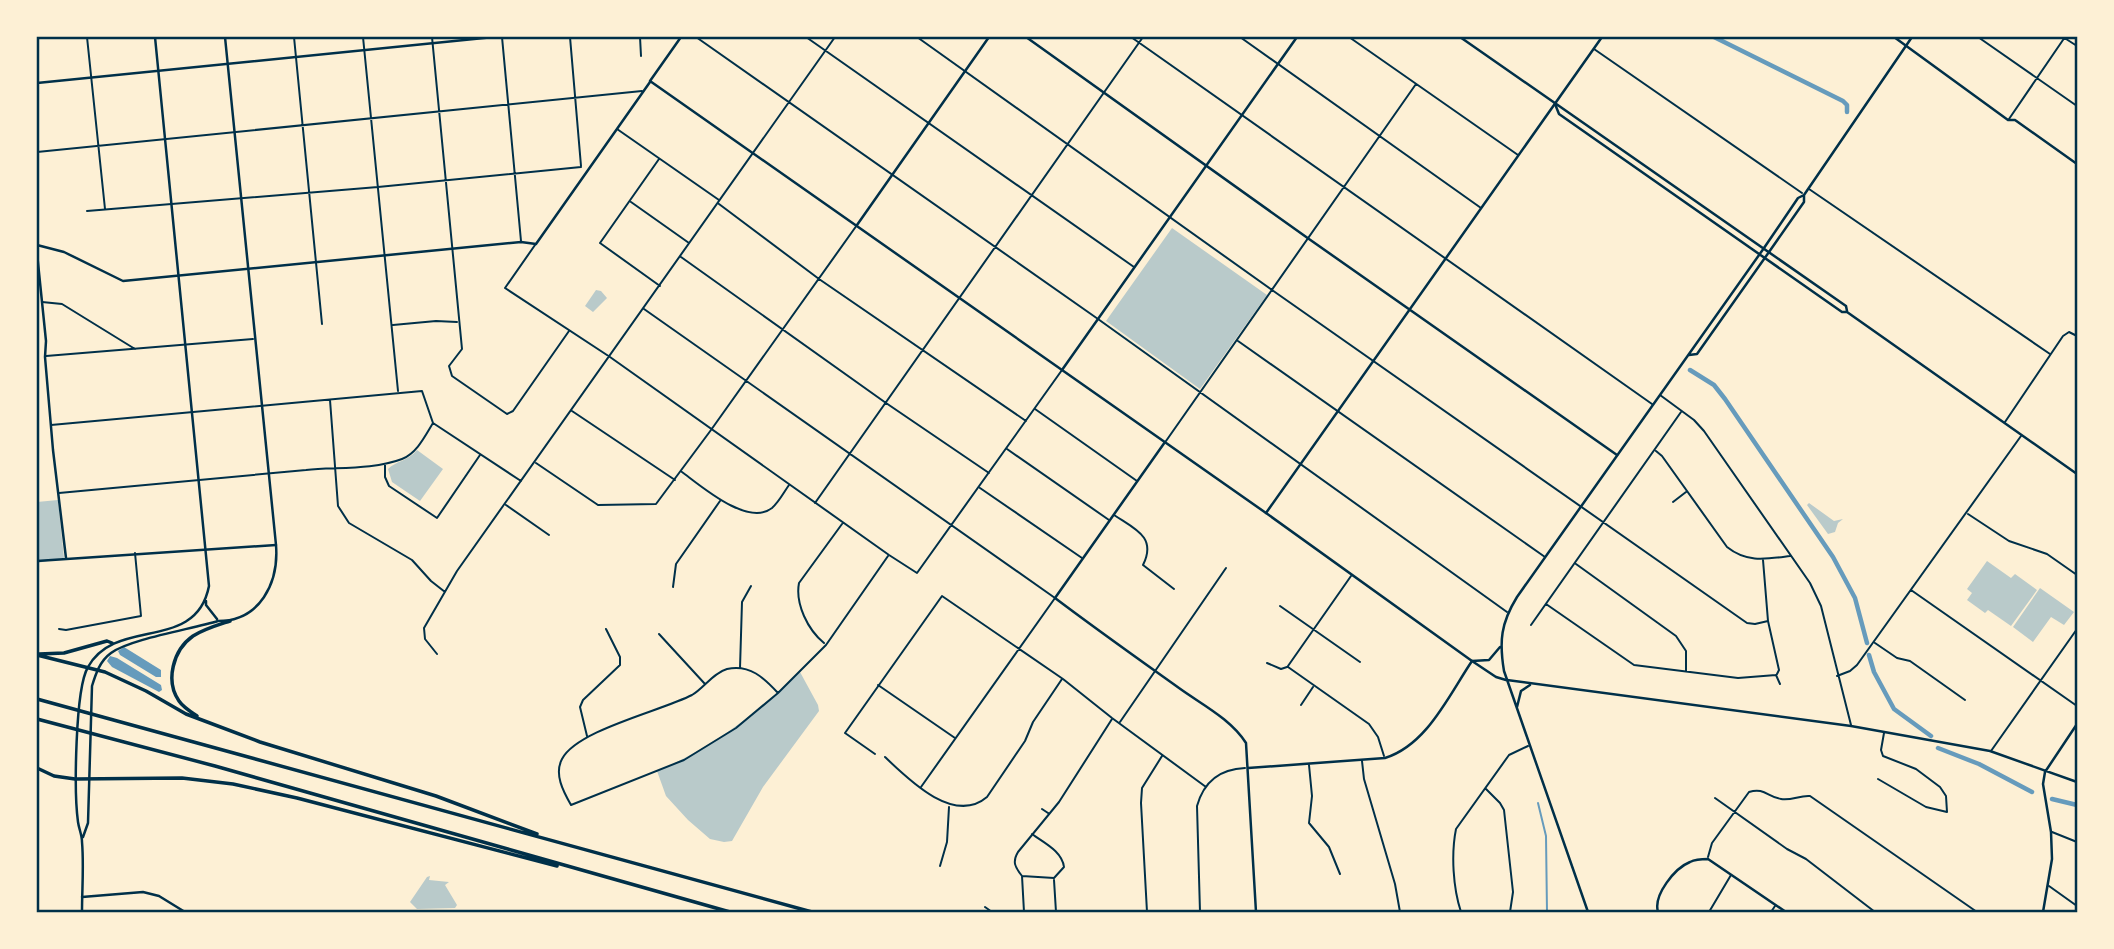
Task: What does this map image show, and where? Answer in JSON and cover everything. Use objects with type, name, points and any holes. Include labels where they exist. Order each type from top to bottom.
[{"type":"highway","points":[[201,719],[180,703],[174,690],[172,674],[176,659],[192,636],[230,621]]},
{"type":"highway","points":[[37,655],[64,653],[107,641],[112,643]]},
{"type":"highway","points":[[37,655],[97,669],[125,680],[186,714],[260,742],[436,796],[542,836]]},
{"type":"highway","points":[[37,699],[812,912]]},
{"type":"highway","points":[[37,719],[730,912]]},
{"type":"highway","points":[[37,768],[54,776],[75,779],[182,778],[233,784],[298,798],[544,864],[564,867]]},
{"type":"street","points":[[87,37],[105,209]]},
{"type":"street","points":[[155,37],[206,551],[209,586],[206,605],[218,621]]},
{"type":"street","points":[[82,839],[88,823],[92,686],[97,669],[111,653],[127,645],[218,621],[230,621],[249,613],[268,592],[275,575],[276,545],[225,37]]},
{"type":"street","points":[[294,37],[322,324]]},
{"type":"street","points":[[363,37],[398,393]]},
{"type":"street","points":[[432,37],[461,349],[449,366],[452,376],[507,414],[513,411],[569,331]]},
{"type":"street","points":[[37,83],[494,37]]},
{"type":"street","points":[[502,37],[521,243]]},
{"type":"street","points":[[570,37],[582,167]]},
{"type":"street","points":[[640,37],[641,56]]},
{"type":"street","points":[[681,37],[505,288],[610,357],[842,523],[917,573],[1297,37]]},
{"type":"street","points":[[696,37],[1098,319],[1507,612]]},
{"type":"street","points":[[806,37],[1134,267]]},
{"type":"street","points":[[438,654],[425,639],[424,628],[457,571],[835,37]]},
{"type":"street","points":[[917,37],[1272,290],[1747,622],[1755,624],[1768,621]]},
{"type":"street","points":[[535,462],[598,506],[656,504],[989,37]]},
{"type":"street","points":[[1026,37],[1617,455]]},
{"type":"street","points":[[1131,37],[1653,405]]},
{"type":"street","points":[[815,503],[1143,37]]},
{"type":"street","points":[[1240,37],[1482,208]]},
{"type":"street","points":[[1349,37],[1518,155]]},
{"type":"street","points":[[1460,37],[1846,306],[1847,312]]},
{"type":"street","points":[[1266,513],[1602,37]]},
{"type":"street","points":[[1894,37],[2008,120],[2015,120],[2077,164]]},
{"type":"street","points":[[1588,912],[1506,680],[1500,647],[1507,612],[1798,198],[1809,188],[1912,37]]},
{"type":"street","points":[[1978,37],[2077,106]]},
{"type":"street","points":[[2008,120],[2064,37],[2077,46]]},
{"type":"street","points":[[1593,48],[1804,195]]},
{"type":"street","points":[[650,82],[857,225],[1496,677],[1530,685],[1851,726],[1990,751],[2077,782]]},
{"type":"street","points":[[921,787],[1416,84]]},
{"type":"street","points":[[37,152],[643,91]]},
{"type":"street","points":[[1555,104],[1559,114],[2077,474]]},
{"type":"street","points":[[617,129],[719,202],[819,279],[1026,421]]},
{"type":"street","points":[[660,159],[600,243],[660,286]]},
{"type":"street","points":[[87,211],[582,167],[587,171]]},
{"type":"street","points":[[1809,188],[2050,354]]},
{"type":"street","points":[[1688,355],[1697,354],[1804,202],[1804,195]]},
{"type":"street","points":[[630,202],[690,243]]},
{"type":"street","points":[[37,245],[64,252],[114,278],[133,281],[452,249],[536,244]]},
{"type":"street","points":[[37,253],[51,425],[66,558]]},
{"type":"street","points":[[680,256],[989,474]]},
{"type":"street","points":[[41,302],[62,304],[136,349]]},
{"type":"street","points":[[644,309],[1055,598],[1234,728],[1246,743],[1256,912]]},
{"type":"street","points":[[392,325],[459,322]]},
{"type":"street","points":[[2005,423],[2050,354],[2069,332],[2077,336]]},
{"type":"street","points":[[45,357],[254,339]]},
{"type":"street","points":[[1237,341],[1545,557]]},
{"type":"street","points":[[51,425],[422,391],[433,423],[521,481]]},
{"type":"street","points":[[1660,395],[1704,431],[1810,583],[1821,606],[1851,726]]},
{"type":"street","points":[[330,399],[338,506],[349,523],[412,561],[444,592]]},
{"type":"street","points":[[1034,409],[1138,481]]},
{"type":"street","points":[[571,410],[675,480]]},
{"type":"street","points":[[1531,625],[1682,411]]},
{"type":"street","points":[[58,493],[385,464],[412,453],[433,423]]},
{"type":"street","points":[[1837,676],[1857,665],[1874,643],[2022,435]]},
{"type":"street","points":[[1007,448],[1110,521]]},
{"type":"street","points":[[1655,450],[1727,547],[1746,558],[1763,559],[1791,555]]},
{"type":"street","points":[[385,464],[385,477],[389,485],[437,518],[481,455]]},
{"type":"street","points":[[681,472],[740,510],[761,512],[773,507],[789,485]]},
{"type":"street","points":[[979,487],[1083,559]]},
{"type":"street","points":[[1673,502],[1687,491]]},
{"type":"street","points":[[673,587],[676,564],[721,500]]},
{"type":"street","points":[[505,504],[549,535]]},
{"type":"street","points":[[1967,514],[2009,541],[2047,554],[2077,575]]},
{"type":"street","points":[[1114,515],[1142,535],[1149,544],[1149,553],[1143,565],[1174,589]]},
{"type":"street","points":[[825,645],[807,621],[799,602],[798,590],[799,583],[842,523]]},
{"type":"street","points":[[37,561],[276,545]]},
{"type":"street","points":[[59,629],[141,616],[135,553]]},
{"type":"street","points":[[778,693],[756,672],[727,669],[692,694],[587,737],[562,758],[559,778],[571,805],[684,760],[736,728],[778,693],[825,645],[889,555]]},
{"type":"street","points":[[1763,559],[1768,621],[1779,670],[1776,675]]},
{"type":"street","points":[[1575,564],[1676,636],[1686,651],[1686,671]]},
{"type":"street","points":[[1119,723],[1226,568]]},
{"type":"street","points":[[1267,663],[1281,669],[1287,667],[1352,575]]},
{"type":"street","points":[[740,670],[742,602],[751,586]]},
{"type":"street","points":[[1910,589],[2077,705]]},
{"type":"street","points":[[875,754],[845,733],[942,596],[1063,679],[1206,787]]},
{"type":"street","points":[[82,912],[82,839],[78,824],[75,779],[82,689],[87,667],[112,643],[183,625],[198,613],[206,598]]},
{"type":"street","points":[[1546,604],[1634,665],[1738,678],[1776,675]]},
{"type":"street","points":[[1280,606],[1360,662]]},
{"type":"street","points":[[587,737],[581,719],[580,708],[583,700],[620,665],[620,657],[606,629]]},
{"type":"street","points":[[1990,751],[2077,629]]},
{"type":"street","points":[[659,634],[706,685]]},
{"type":"street","points":[[1874,643],[1898,658],[1910,661],[1965,699]]},
{"type":"street","points":[[1472,661],[1489,660],[1500,647]]},
{"type":"street","points":[[1200,912],[1197,806],[1206,787],[1217,775],[1231,769],[1385,758],[1397,754],[1419,737],[1472,661]]},
{"type":"street","points":[[1287,667],[1369,724],[1378,737],[1385,758]]},
{"type":"street","points":[[1776,675],[1780,684]]},
{"type":"street","points":[[885,757],[903,775],[949,806],[970,807],[980,804],[1025,741],[1033,722],[1063,679]]},
{"type":"street","points":[[878,685],[955,738]]},
{"type":"street","points":[[1517,707],[1521,691],[1530,685]]},
{"type":"street","points":[[1300,705],[1313,686]]},
{"type":"street","points":[[1024,912],[1022,876],[1014,866],[1013,859],[1059,802],[1112,718]]},
{"type":"street","points":[[2043,912],[2052,859],[2052,832],[2044,799],[2045,772],[2077,724]]},
{"type":"street","points":[[1878,779],[1926,807],[1947,812],[1945,796],[1940,787],[1916,769],[1883,756],[1881,750],[1884,732]]},
{"type":"street","points":[[1461,912],[1453,844],[1459,822],[1509,755],[1529,745]]},
{"type":"street","points":[[1147,912],[1140,803],[1142,788],[1162,755]]},
{"type":"street","points":[[1362,760],[1364,779],[1395,884],[1400,912]]},
{"type":"street","points":[[1309,764],[1312,796],[1309,823],[1329,847],[1340,874]]},
{"type":"street","points":[[1881,789],[1885,783]]},
{"type":"street","points":[[1485,788],[1504,810],[1513,892],[1510,912]]},
{"type":"street","points":[[1707,859],[1713,843],[1744,795],[1763,790],[1781,799],[1810,796],[1977,912]]},
{"type":"street","points":[[1715,798],[1787,849],[1806,859],[1875,912]]},
{"type":"street","points":[[940,866],[947,842],[949,806]]},
{"type":"street","points":[[1042,809],[1049,814]]},
{"type":"street","points":[[2052,832],[2077,842]]},
{"type":"street","points":[[1031,834],[1063,859],[1064,867],[1054,878],[1056,912]]},
{"type":"street","points":[[1658,912],[1658,899],[1672,877],[1687,863],[1707,859],[1786,912]]},
{"type":"street","points":[[1709,912],[1732,874]]},
{"type":"street","points":[[1022,876],[1054,878]]},
{"type":"street","points":[[2048,885],[2077,906]]},
{"type":"street","points":[[82,897],[143,892],[159,896],[185,912]]},
{"type":"street","points":[[1771,912],[1776,905]]},
{"type":"street","points":[[985,907],[992,912]]},
{"type":"shaded area","points":[[1172,228],[1267,295],[1200,389],[1106,321]]},
{"type":"shaded area","points":[[596,290],[601,291],[607,298],[593,312],[585,306]]},
{"type":"shaded area","points":[[417,450],[443,469],[420,501],[392,482],[388,469]]},
{"type":"shaded area","points":[[58,500],[64,558],[37,563],[37,502]]},
{"type":"shaded area","points":[[1809,503],[1834,521],[1843,519],[1838,523],[1835,532],[1828,534],[1807,505]]},
{"type":"shaded area","points":[[1987,561],[2011,578],[2015,574],[2037,590],[2011,626],[1967,600],[1972,593],[1967,589]]},
{"type":"shaded area","points":[[2040,588],[2074,612],[2064,625],[2051,617],[2033,642],[2013,627]]},
{"type":"shaded area","points":[[800,672],[819,711],[763,787],[732,841],[710,839],[666,796],[657,771],[697,752],[733,728]]},
{"type":"shaded area","points":[[430,876],[429,880],[449,882],[445,885],[457,905],[455,908],[417,909],[410,902]]},
{"type":"water","points":[[124,647],[161,670],[161,677],[156,677],[120,655],[118,651]]},
{"type":"water","points":[[110,656],[161,685],[162,690],[159,692],[112,667],[107,661]]},
{"type":"waterway","points":[[1714,37],[1843,101],[1847,105],[1847,112]]},
{"type":"waterway","points":[[1690,370],[1714,385],[1725,399],[1833,557],[1855,598],[1867,643]]},
{"type":"waterway","points":[[1869,655],[1874,672],[1894,709],[1931,736]]},
{"type":"waterway","points":[[1938,748],[1979,764],[2032,792]]},
{"type":"waterway","points":[[2052,799],[2077,805]]},
{"type":"waterway","points":[[1538,803],[1546,836],[1547,912]]}]
